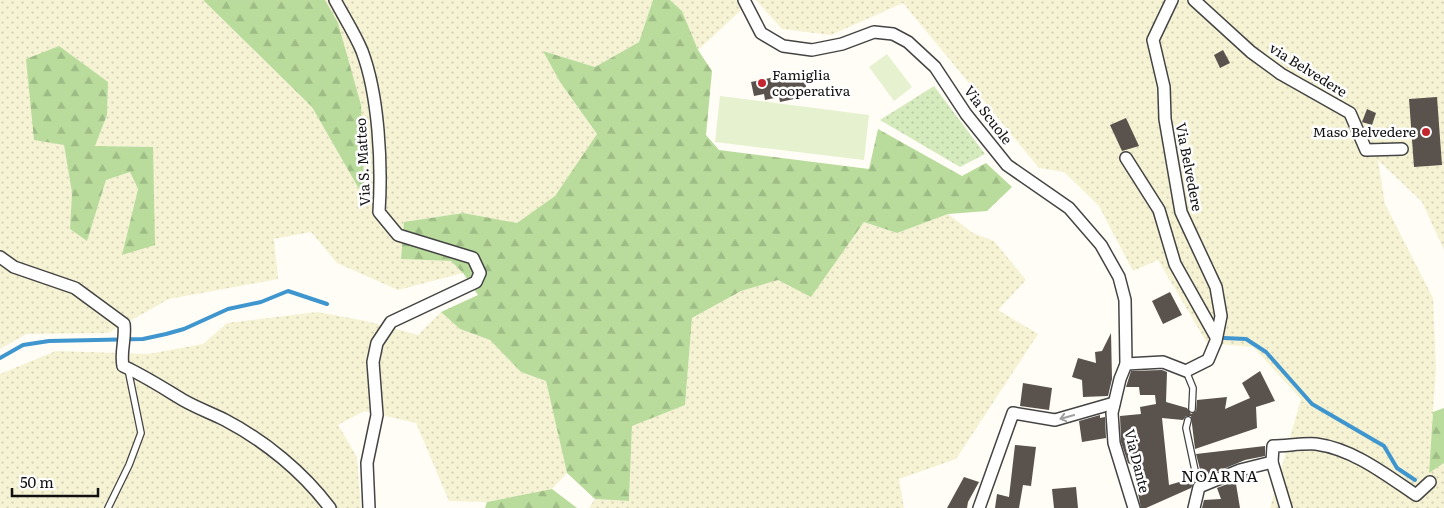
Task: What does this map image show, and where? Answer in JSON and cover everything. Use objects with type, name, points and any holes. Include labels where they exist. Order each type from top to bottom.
[{"type":"street","name":"Via S. Matteo","points":[[335,0],[362,51],[374,100],[381,190],[380,212],[398,235],[473,258],[480,273],[476,282],[392,322],[377,343],[373,362],[377,415],[367,463],[369,508]]},
{"type":"street","name":"Via Scuole","points":[[744,0],[761,33],[783,46],[812,50],[842,44],[874,32],[893,34],[908,42],[935,67],[966,114],[1007,165],[1069,208],[1101,245],[1119,277],[1126,300],[1126,364]]},
{"type":"street","name":"Via Belvedere","points":[[1172,0],[1153,40],[1164,87],[1165,119],[1181,212],[1216,287],[1221,316],[1208,360],[1186,371]]},
{"type":"street","name":"via Belvedere","points":[[1194,0],[1251,52],[1273,68],[1350,113],[1366,150],[1402,149]]},
{"type":"street","points":[[1126,158],[1159,210],[1175,264],[1216,337]]},
{"type":"street","points":[[0,257],[14,267],[75,288],[124,324],[125,333],[121,355],[123,366],[156,382],[184,400],[226,420],[265,444],[316,490],[330,508]]},
{"type":"street","points":[[1126,364],[1163,362],[1186,371]]},
{"type":"street","name":"Via Dante","points":[[1126,364],[1112,413],[1114,443],[1134,508]]},
{"type":"street","points":[[979,508],[1013,413],[1055,420],[1114,403]]},
{"type":"street","points":[[1286,508],[1272,462],[1273,446],[1315,444],[1350,454],[1379,470],[1416,495],[1430,482]]},
{"type":"street","points":[[1194,508],[1202,486],[1240,470],[1272,462]]},
{"type":"lane","points":[[108,508],[129,465],[141,433],[128,368]]},
{"type":"lane","points":[[1186,371],[1193,388],[1192,409]]},
{"type":"lane","points":[[1188,420],[1186,428],[1196,475],[1202,486]]},
{"type":"shaded area","points":[[0,0],[203,0],[312,107],[359,189],[325,0],[653,0],[639,42],[595,67],[544,51],[560,82],[597,134],[555,196],[517,224],[463,213],[404,222],[401,259],[451,261],[463,273],[398,290],[337,263],[311,232],[274,239],[278,279],[169,299],[108,333],[26,334],[0,349]],"holes":[[[85,67],[108,82],[107,115],[95,146],[153,147],[122,255],[138,189],[130,172],[106,180],[87,241],[70,229],[72,193],[64,145]]]},
{"type":"shaded area","points":[[670,0],[752,0],[698,50],[682,11]]},
{"type":"shaded area","points":[[756,0],[1444,0],[1444,250],[1422,202],[1378,160],[1385,204],[1433,298],[1436,368],[1429,472],[1444,463],[1444,508],[1270,508],[1301,399],[1253,347],[1207,343],[1158,260],[1133,271],[1099,206],[1064,172],[1039,168],[903,3],[831,35],[782,29]]},
{"type":"shaded area","points":[[948,214],[973,233],[994,241],[1026,280],[998,310],[1038,334],[956,459],[899,479],[904,508],[589,508],[595,499],[629,501],[632,425],[685,405],[692,318],[741,291],[778,280],[811,296],[864,222],[897,233]]},
{"type":"shaded area","points":[[317,312],[366,321],[418,335],[441,312],[460,329],[490,340],[521,372],[546,381],[567,473],[552,489],[487,502],[449,501],[416,423],[364,411],[338,425],[357,457],[361,508],[0,508],[0,374],[56,351],[148,354],[203,344],[227,323]]},
{"type":"green space","points":[[203,0],[325,0],[338,23],[361,105],[364,183],[359,189],[312,107]]},
{"type":"green space","points":[[653,0],[670,0],[682,11],[698,50],[712,71],[706,135],[719,150],[869,169],[878,129],[962,176],[986,163],[1012,187],[987,211],[948,214],[897,233],[864,222],[811,297],[778,280],[741,291],[692,318],[685,405],[632,426],[629,501],[595,499],[567,473],[546,381],[521,372],[490,340],[460,329],[441,312],[478,295],[463,273],[451,261],[401,259],[404,222],[463,213],[517,223],[555,196],[597,134],[560,82],[543,51],[595,67],[639,42]]},
{"type":"green space","points":[[59,46],[108,82],[107,115],[95,146],[153,147],[155,245],[122,255],[138,189],[130,172],[106,180],[87,241],[70,229],[72,193],[64,145],[34,140],[26,59]]},
{"type":"green space","points":[[887,54],[912,87],[894,101],[869,67]]},
{"type":"green space","points":[[934,86],[985,154],[960,167],[880,120]]},
{"type":"green space","points":[[720,96],[869,115],[864,160],[715,142]]},
{"type":"green space","points":[[1444,408],[1444,463],[1429,473],[1433,412]]},
{"type":"green space","points":[[552,489],[577,508],[485,508],[487,502]]},
{"type":"building","points":[[1223,50],[1230,63],[1220,68],[1214,55]]},
{"type":"building","points":[[798,72],[799,78],[804,77],[808,96],[780,102],[779,97],[765,100],[764,94],[754,96],[751,82]]},
{"type":"building","name":"Maso Belvedere","points":[[1437,97],[1442,165],[1414,167],[1409,99]]},
{"type":"building","points":[[1367,109],[1376,113],[1372,125],[1362,122]]},
{"type":"building","points":[[1126,118],[1139,146],[1122,151],[1110,125]]},
{"type":"building","points":[[1170,292],[1182,315],[1163,324],[1152,301]]},
{"type":"building","points":[[1111,333],[1112,379],[1108,396],[1083,397],[1082,380],[1072,377],[1078,358],[1096,363],[1095,352],[1102,351]]},
{"type":"building","points":[[1162,370],[1167,372],[1166,402],[1187,408],[1191,414],[1196,411],[1197,400],[1227,397],[1225,409],[1250,398],[1242,383],[1260,371],[1275,401],[1256,407],[1257,428],[1195,449],[1191,416],[1186,416],[1183,420],[1162,418],[1169,485],[1193,478],[1195,481],[1191,488],[1146,508],[1141,508],[1132,465],[1128,463],[1121,442],[1120,416],[1141,414],[1140,407],[1156,404],[1155,395],[1140,395],[1139,387],[1126,387],[1131,371]]},
{"type":"building","points":[[1023,383],[1052,388],[1049,410],[1020,406]]},
{"type":"building","points":[[1100,415],[1100,418],[1105,417],[1106,438],[1082,442],[1079,421]]},
{"type":"building","points":[[1015,445],[1036,447],[1031,486],[1023,485],[1019,508],[995,508],[997,494],[1009,497]]},
{"type":"building","points":[[1265,446],[1265,456],[1245,460],[1204,477],[1201,473],[1196,454]]},
{"type":"building","points":[[1250,475],[1252,479],[1236,484],[1240,508],[1202,508],[1204,500],[1221,499],[1217,488]]},
{"type":"building","points":[[964,477],[979,482],[968,502],[967,508],[947,508]]},
{"type":"building","points":[[1076,487],[1078,508],[1054,508],[1052,489]]},
{"type":"waterway","points":[[0,358],[23,345],[49,341],[143,339],[166,334],[184,329],[228,309],[261,302],[288,291],[327,304]]},
{"type":"waterway","points":[[1224,338],[1246,339],[1266,352],[1312,404],[1384,446],[1397,468],[1415,480]]},
{"type":"place","name":"Famiglia cooperativa","points":[[762,83]]},
{"type":"place","name":"Maso Belvedere","points":[[1426,132]]},
{"type":"district","name":"NOARNA","points":[[1220,476]]}]
